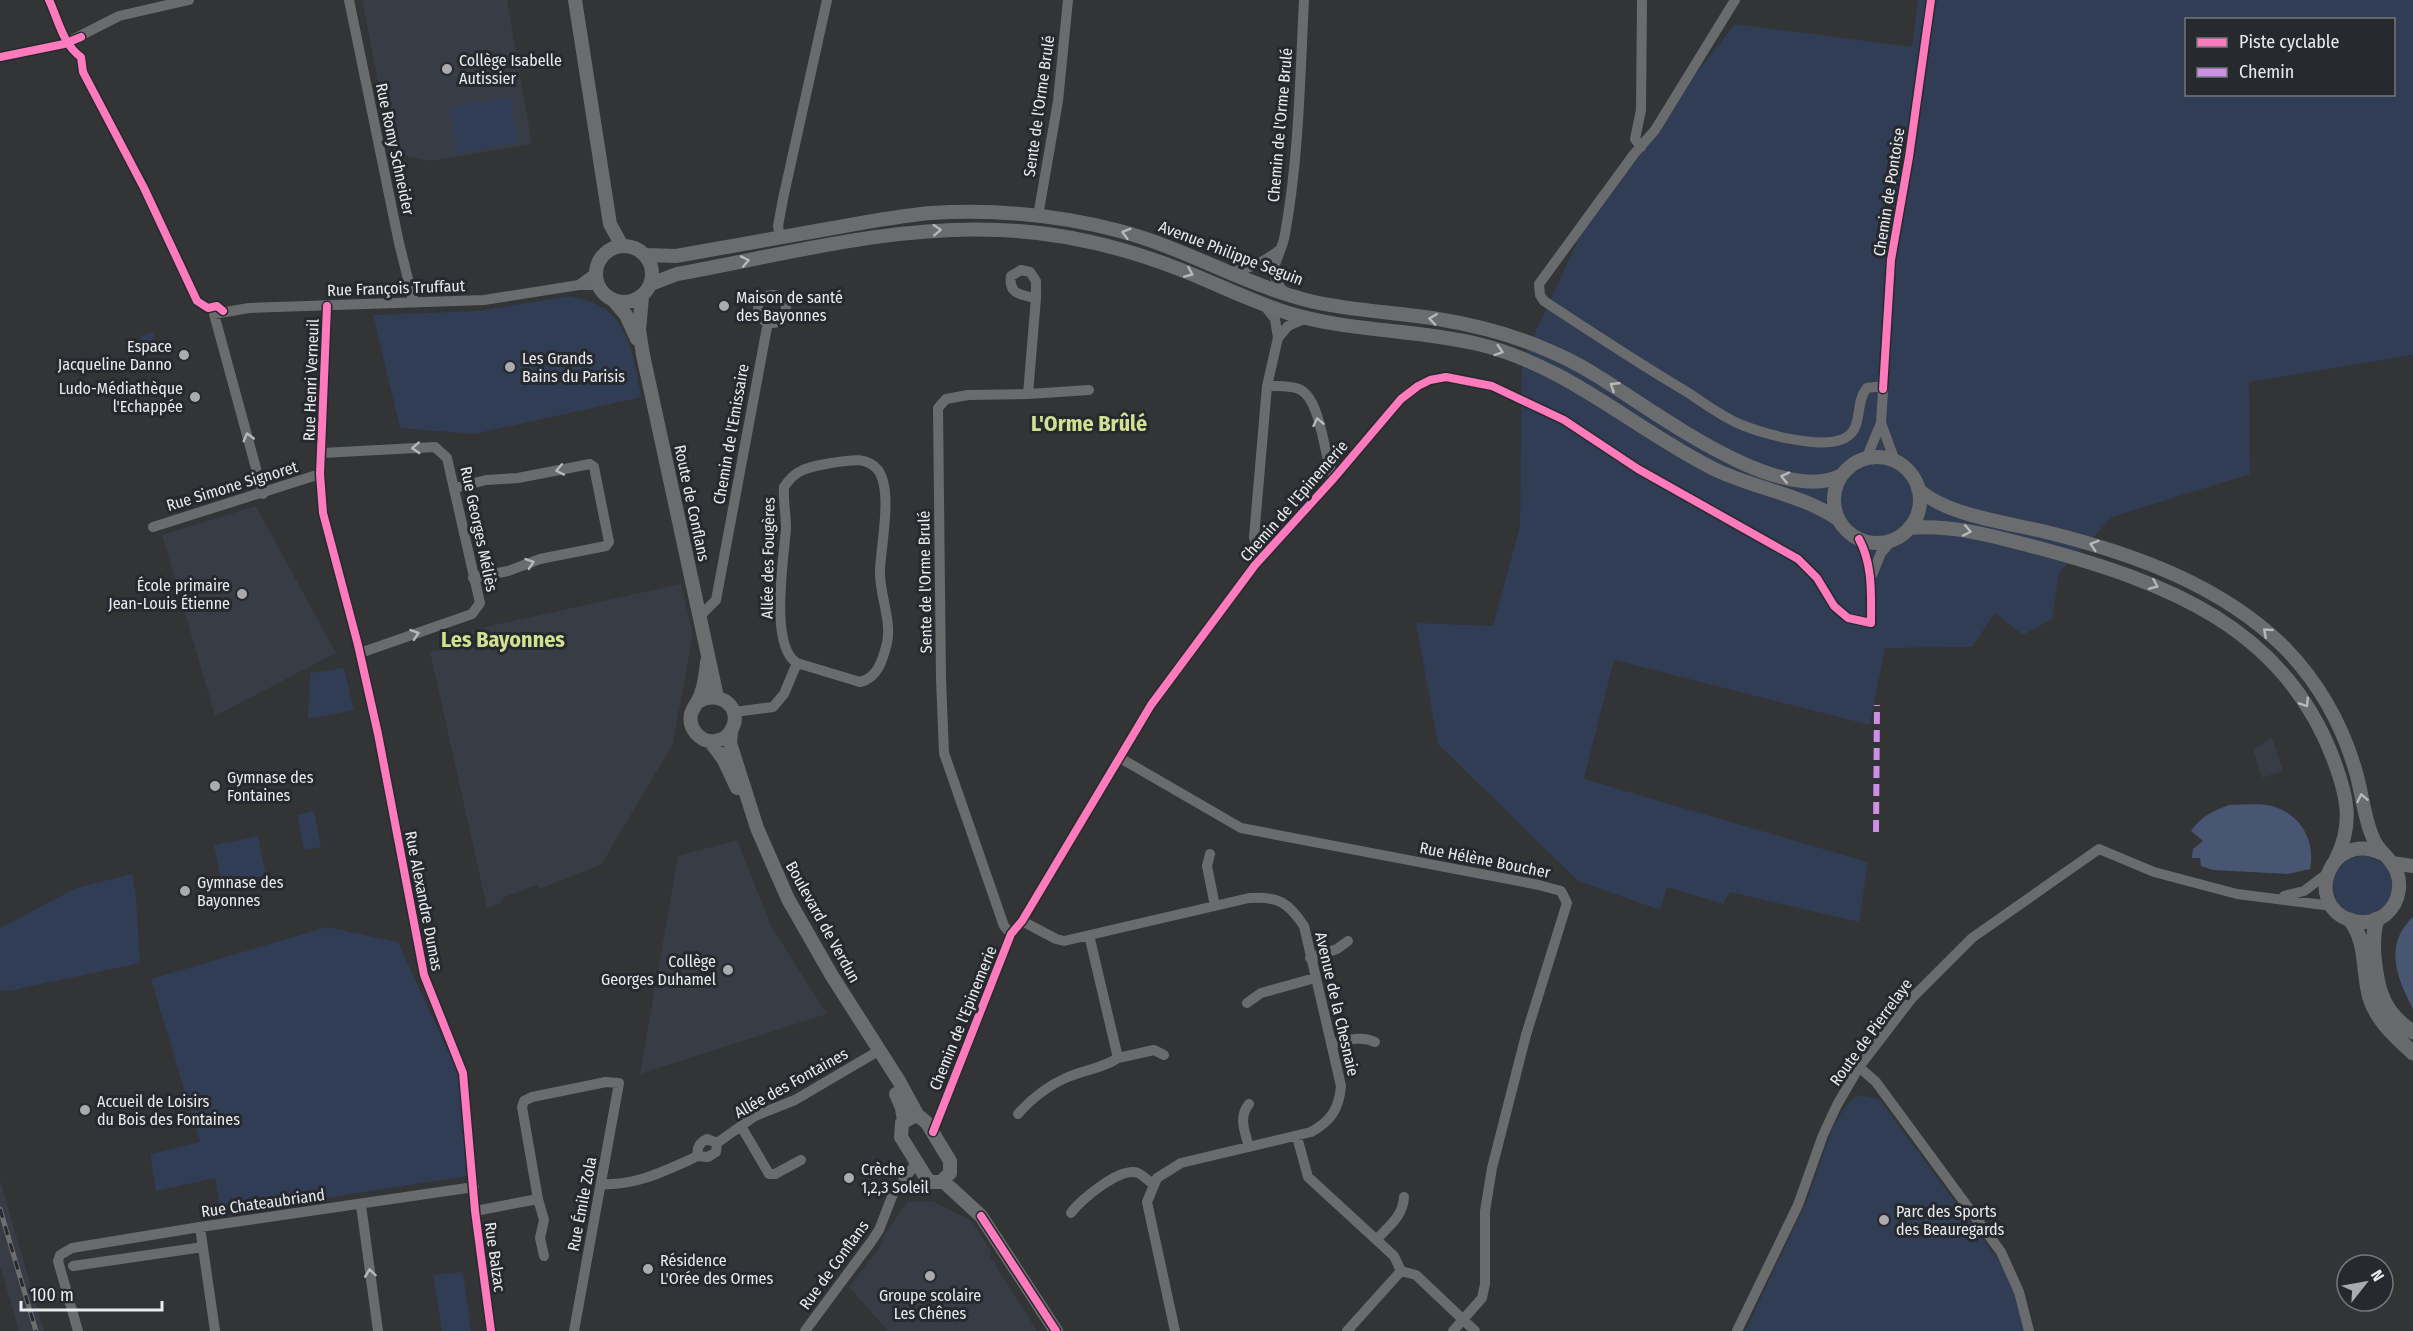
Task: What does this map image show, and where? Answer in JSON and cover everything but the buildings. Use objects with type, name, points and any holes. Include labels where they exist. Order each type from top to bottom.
[{"type":"highway","points":[[2377,919],[2373,938],[2379,993],[2398,1022],[2413,1032]]},
{"type":"highway","points":[[2350,920],[2361,938],[2369,997],[2376,1013],[2413,1053]]},
{"type":"main road","points":[[575,0],[610,224],[622,246]]},
{"type":"main road","name":"Avenue Philippe Seguin","points":[[645,255],[676,256],[929,213],[979,212],[1083,222],[1138,236],[1285,294],[1333,305],[1473,325],[1509,335],[1578,364],[1704,444],[1735,460],[1789,479],[1826,482],[1842,475]]},
{"type":"main road","points":[[604,254],[622,246],[635,248],[645,255],[652,269],[651,284],[642,297],[623,303],[614,301],[601,292],[596,279],[596,266],[604,254],[610,224]]},
{"type":"main road","name":"Avenue Philippe Seguin","points":[[651,284],[677,274],[899,234],[945,230],[1000,230],[1050,235],[1114,247],[1307,318],[1458,340],[1531,362],[1588,391],[1713,469],[1748,484],[1813,505],[1839,520]]},
{"type":"main road","name":"Route de Conflans","points":[[642,297],[639,330],[643,355],[708,657],[716,683],[717,697]]},
{"type":"main road","name":"Route de Conflans","points":[[614,301],[626,315],[643,355]]},
{"type":"main road","points":[[1909,528],[1939,526],[1969,531],[2094,563],[2137,578],[2187,600],[2237,630],[2265,653],[2289,680],[2311,712],[2328,746],[2340,779],[2348,816],[2347,832],[2328,873],[2326,890],[2332,906],[2350,920],[2359,922],[2377,919],[2391,909],[2397,898],[2399,883],[2392,863],[2381,853],[2370,832],[2352,759],[2333,715],[2297,662],[2256,623],[2209,591],[2157,567],[2070,538],[1957,510],[1932,501],[1918,489],[1910,473],[1895,461],[1880,457],[1866,459],[1852,465],[1842,475],[1834,497],[1839,520],[1847,531],[1859,539],[1872,542],[1892,540],[1909,528],[1919,506],[1918,489]]},
{"type":"main road","points":[[698,702],[710,697],[724,700],[734,712],[735,719],[731,732],[722,739],[710,741],[698,736],[691,723],[691,715],[704,684],[708,657]]},
{"type":"main road","name":"Boulevard de Verdun","points":[[731,732],[730,743],[757,828],[777,878],[876,1052],[902,1105],[904,1120],[900,1127],[901,1137],[927,1179]]},
{"type":"main road","name":"Boulevard de Verdun","points":[[710,741],[731,775],[760,855],[781,902],[876,1052],[920,1117],[933,1132],[950,1161],[947,1177]]},
{"type":"main road","points":[[2336,860],[2346,852],[2355,849],[2365,848],[2381,853]]},
{"type":"main road","points":[[2392,863],[2413,866]]},
{"type":"main road","points":[[2397,898],[2413,885]]},
{"type":"main road","points":[[904,1120],[910,1117],[920,1117]]},
{"type":"main road","points":[[927,1179],[935,1183],[947,1177],[958,1193],[981,1216],[1056,1331]]},
{"type":"street","points":[[0,57],[68,43],[119,16],[189,0]]},
{"type":"street","name":"Rue Romy Schneider","points":[[349,0],[399,243],[414,303]]},
{"type":"street","points":[[780,237],[778,226],[783,199],[827,0]]},
{"type":"street","name":"Sente de l'Orme Brulé","points":[[1038,216],[1058,101],[1068,0]]},
{"type":"street","name":"Chemin de l'Orme Brulé","points":[[1285,294],[1277,283],[1274,273],[1284,238],[1294,175],[1304,0]]},
{"type":"street","points":[[1641,147],[1635,139],[1641,110],[1642,0]]},
{"type":"street","points":[[1735,0],[1655,130],[1539,284],[1540,295],[1544,301],[1655,373],[1740,424],[1766,434],[1818,442],[1840,440],[1855,430],[1859,418],[1860,395],[1867,388],[1883,386]]},
{"type":"street","name":"Chemin de Pontoise","points":[[1866,459],[1881,423],[1891,260],[1909,158],[1931,0]]},
{"type":"street","points":[[1228,271],[1259,264],[1279,251]]},
{"type":"street","name":"Rue François Truffaut","points":[[262,494],[214,314],[249,308],[484,300],[579,285],[596,279]]},
{"type":"street","points":[[1028,394],[1036,298]]},
{"type":"street","points":[[1262,303],[1275,319],[1278,338],[1267,386],[1254,537],[1257,549],[1264,554]]},
{"type":"street","name":"Rue Henri Verneuil","points":[[320,474],[327,306]]},
{"type":"street","points":[[1278,338],[1288,326],[1307,318]]},
{"type":"street","name":"Chemin de l'Emissaire","points":[[700,616],[716,600],[768,322]]},
{"type":"street","name":"Chemin de l'Epinemerie","points":[[933,1132],[1011,934],[1022,921],[1151,705],[1264,554],[1334,478],[1401,399],[1418,386],[1430,380],[1446,377],[1492,386],[1564,420],[1638,469],[1798,560],[1817,578],[1834,606],[1848,618],[1871,623],[1871,581]]},
{"type":"street","points":[[1267,386],[1299,389],[1314,404],[1329,468],[1334,478]]},
{"type":"street","name":"Sente de l'Orme Brulé","points":[[1011,934],[1004,926],[944,753],[938,408],[946,399],[968,395],[1089,390]]},
{"type":"street","name":"Chemin de Pontoise","points":[[1881,423],[1895,461]]},
{"type":"street","name":"Rue Georges Méliès","points":[[322,453],[435,447],[447,458],[480,603],[472,614],[360,652]]},
{"type":"street","name":"Allée des Fougères","points":[[859,459],[868,462],[879,472],[884,489],[880,582],[888,635],[882,659],[875,675],[860,682],[797,663],[788,655],[781,619],[780,599],[786,528],[784,487],[796,472],[805,468],[859,459]]},
{"type":"street","points":[[455,488],[590,464],[594,467],[609,542],[606,546],[540,559],[508,571],[473,578]]},
{"type":"street","name":"Rue Simone Signoret","points":[[153,527],[320,474]]},
{"type":"street","name":"Rue Alexandre Dumas","points":[[320,474],[323,513],[360,652],[385,766],[424,975],[463,1073],[474,1187]]},
{"type":"street","points":[[1859,539],[1867,555],[1871,581]]},
{"type":"street","points":[[1871,581],[1881,553],[1892,540]]},
{"type":"street","points":[[734,712],[773,707],[784,694],[797,663]]},
{"type":"street","name":"Rue Hélène Boucher","points":[[1120,758],[1241,828],[1539,885],[1561,891],[1566,898],[1567,903],[1526,1035],[1492,1168],[1485,1210],[1485,1284],[1482,1298],[1463,1319]]},
{"type":"street","name":"Route de Pierrelaye","points":[[1737,1331],[1798,1204],[1827,1125],[1859,1067],[1912,998],[1972,938],[2099,849],[2154,872],[2237,894],[2332,906]]},
{"type":"street","points":[[1210,854],[1207,866],[1215,906]]},
{"type":"street","name":"Route de Pierrelaye","points":[[2271,897],[2304,891],[2328,873]]},
{"type":"street","name":"Avenue de la Chesnaie","points":[[1022,921],[1064,941],[1249,898],[1264,897],[1284,903],[1293,909],[1304,926],[1341,1086],[1336,1110],[1325,1124],[1311,1132],[1181,1162],[1165,1171],[1153,1184]]},
{"type":"street","points":[[1089,935],[1118,1058]]},
{"type":"street","points":[[1310,958],[1337,949],[1348,941]]},
{"type":"street","points":[[1247,1003],[1261,993],[1315,978]]},
{"type":"street","points":[[1332,1044],[1359,1038],[1367,1038],[1375,1042]]},
{"type":"street","points":[[1018,1114],[1033,1097],[1067,1078],[1109,1064],[1118,1058],[1154,1050],[1164,1055]]},
{"type":"street","name":"Allée des Fontaines","points":[[602,1184],[615,1184],[655,1176],[698,1156],[698,1148],[704,1141],[710,1140],[717,1143],[755,1116],[795,1100],[876,1052]]},
{"type":"street","points":[[1859,1067],[1876,1082],[2001,1252],[2019,1292],[2029,1331]]},
{"type":"street","name":"Rue Émile Zola","points":[[538,1199],[522,1107],[525,1101],[532,1097],[606,1082],[619,1083],[574,1331]]},
{"type":"street","name":"Chemin de l'Epinemerie","points":[[920,1117],[930,1117],[943,1103]]},
{"type":"street","points":[[1249,1104],[1243,1111],[1243,1121],[1249,1147]]},
{"type":"street","points":[[741,1126],[769,1174],[775,1174],[801,1160]]},
{"type":"street","points":[[1297,1137],[1308,1177],[1394,1256],[1401,1271]]},
{"type":"street","name":"Rue de Conflans","points":[[805,1331],[872,1242],[882,1224],[893,1194],[917,1162]]},
{"type":"street","points":[[1071,1213],[1078,1203],[1090,1193],[1128,1172],[1137,1172],[1153,1184],[1147,1202],[1175,1331]]},
{"type":"street","points":[[902,1184],[927,1179]]},
{"type":"street","name":"Rue Chateaubriand","points":[[78,1331],[58,1261],[60,1256],[72,1248],[474,1187]]},
{"type":"street","name":"Rue Balzac","points":[[474,1187],[490,1331]]},
{"type":"street","points":[[1377,1239],[1395,1220],[1401,1210],[1404,1197]]},
{"type":"street","points":[[475,1211],[538,1199],[544,1221],[540,1238],[544,1256]]},
{"type":"street","points":[[361,1204],[378,1331]]},
{"type":"street","points":[[200,1227],[215,1331]]},
{"type":"street","points":[[73,1266],[203,1247]]},
{"type":"street","points":[[1401,1271],[1416,1275],[1475,1331]]},
{"type":"street","points":[[1347,1331],[1401,1271]]},
{"type":"street","points":[[1453,1331],[1463,1319]]},
{"type":"shaded area","name":"Collège Isabelle Autissier","points":[[362,0],[507,0],[532,144],[430,161],[392,153]]},
{"type":"shaded area","points":[[1918,0],[2413,0],[2413,355],[2249,382],[2250,474],[2112,517],[2059,573],[2052,619],[2023,635],[1995,613],[1972,647],[1885,648],[1870,725],[1614,660],[1584,779],[1868,862],[1859,922],[1730,892],[1723,904],[1667,887],[1660,910],[1578,881],[1438,744],[1416,623],[1493,626],[1520,526],[1522,361],[1598,197],[1735,24],[1912,47]]},
{"type":"shaded area","points":[[510,97],[518,143],[457,154],[449,107]]},
{"type":"shaded area","name":"Les Grands Bains du Parisis","points":[[568,296],[604,308],[615,318],[630,345],[642,397],[474,434],[400,428],[373,315],[478,311]]},
{"type":"shaded area","points":[[153,332],[157,350],[145,353],[140,336]]},
{"type":"shaded area","name":"École primaire Jean-Louis Étienne","points":[[256,506],[336,653],[215,716],[162,535]]},
{"type":"shaded area","points":[[681,584],[693,635],[673,744],[601,865],[539,889],[537,885],[502,898],[502,903],[487,908],[430,652],[474,643],[471,630]]},
{"type":"shaded area","points":[[344,668],[354,710],[308,719],[310,673]]},
{"type":"shaded area","points":[[2272,737],[2283,771],[2262,778],[2253,750]]},
{"type":"shaded area","points":[[2229,805],[2267,805],[2291,815],[2308,838],[2311,848],[2310,869],[2288,874],[2213,870],[2201,866],[2200,858],[2192,858],[2193,849],[2203,841],[2191,831],[2199,821]]},
{"type":"shaded area","points":[[314,811],[321,847],[304,850],[297,815]]},
{"type":"shaded area","points":[[258,836],[266,875],[222,885],[214,845]]},
{"type":"shaded area","name":"Collège Georges Duhamel","points":[[737,840],[771,926],[827,1014],[640,1074],[678,856]]},
{"type":"shaded area","points":[[2357,856],[2369,856],[2380,861],[2388,869],[2393,886],[2391,898],[2380,911],[2369,916],[2357,916],[2346,911],[2338,903],[2333,892],[2333,880],[2338,869],[2346,861]]},
{"type":"shaded area","points":[[132,874],[136,897],[140,963],[0,991],[0,928],[76,888]]},
{"type":"shaded area","points":[[2413,917],[2413,1009],[2398,974],[2396,950],[2398,939]]},
{"type":"shaded area","points":[[327,927],[398,942],[458,1073],[468,1176],[221,1214],[215,1178],[156,1191],[150,1154],[200,1142],[151,979]]},
{"type":"shaded area","name":"Parc des Sports des Beauregards","points":[[1861,1095],[1879,1099],[2000,1262],[2011,1281],[2026,1331],[1745,1331],[1807,1200],[1832,1129],[1844,1108]]},
{"type":"shaded area","points":[[0,1180],[44,1331],[19,1331],[0,1266]]},
{"type":"shaded area","name":"Groupe scolaire Les Chênes","points":[[908,1201],[934,1202],[972,1221],[991,1251],[990,1256],[1037,1331],[888,1331],[849,1287],[882,1244],[883,1237]]},
{"type":"shaded area","points":[[463,1272],[471,1331],[442,1331],[433,1275]]},
{"type":"railway","points":[[0,1209],[36,1331]]},
{"type":"marked path","points":[[1876,832],[1877,705]]},
{"type":"cycle path","points":[[49,0],[65,39],[81,57],[83,72],[144,188],[197,301],[208,308],[217,306],[223,311]]},
{"type":"cycle path","points":[[1883,389],[1891,260],[1909,157],[1931,0]]},
{"type":"cycle path","points":[[0,57],[64,44],[81,37]]},
{"type":"cycle path","points":[[327,306],[320,474],[323,513],[358,645],[378,734],[424,975],[463,1073],[475,1211],[491,1331]]},
{"type":"cycle path","points":[[933,1132],[1011,934],[1022,921],[1151,705],[1255,565],[1334,478],[1401,399],[1418,386],[1430,380],[1446,377],[1492,386],[1564,420],[1638,469],[1798,559],[1817,578],[1834,606],[1848,618],[1871,623],[1869,569],[1859,539]]},
{"type":"cycle path","points":[[981,1216],[1056,1331]]},
{"type":"place","name":"Collège Isabelle Autissier","points":[[447,69]]},
{"type":"place","name":"Maison de santé des Bayonnes","points":[[724,306]]},
{"type":"place","name":"Espace Jacqueline Danno","points":[[184,355]]},
{"type":"place","name":"Les Grands Bains du Parisis","points":[[510,367]]},
{"type":"place","name":"Ludo-Médiathèque l'Echappée","points":[[195,397]]},
{"type":"place","name":"École primaire Jean-Louis Étienne","points":[[242,594]]},
{"type":"place","name":"Gymnase des Fontaines","points":[[215,786]]},
{"type":"place","name":"Gymnase des Bayonnes","points":[[185,891]]},
{"type":"place","name":"Collège Georges Duhamel","points":[[728,970]]},
{"type":"place","name":"Accueil de Loisirs du Bois des Fontaines","points":[[85,1110]]},
{"type":"place","name":"Crèche 1,2,3 Soleil","points":[[849,1178]]},
{"type":"place","name":"Parc des Sports des Beauregards","points":[[1884,1220]]},
{"type":"place","name":"Résidence L'Orée des Ormes","points":[[648,1269]]},
{"type":"place","name":"Groupe scolaire Les Chênes","points":[[930,1276]]},
{"type":"district","name":"L'Orme Brûlé","points":[[1089,423]]},
{"type":"district","name":"Les Bayonnes","points":[[503,639]]}]
